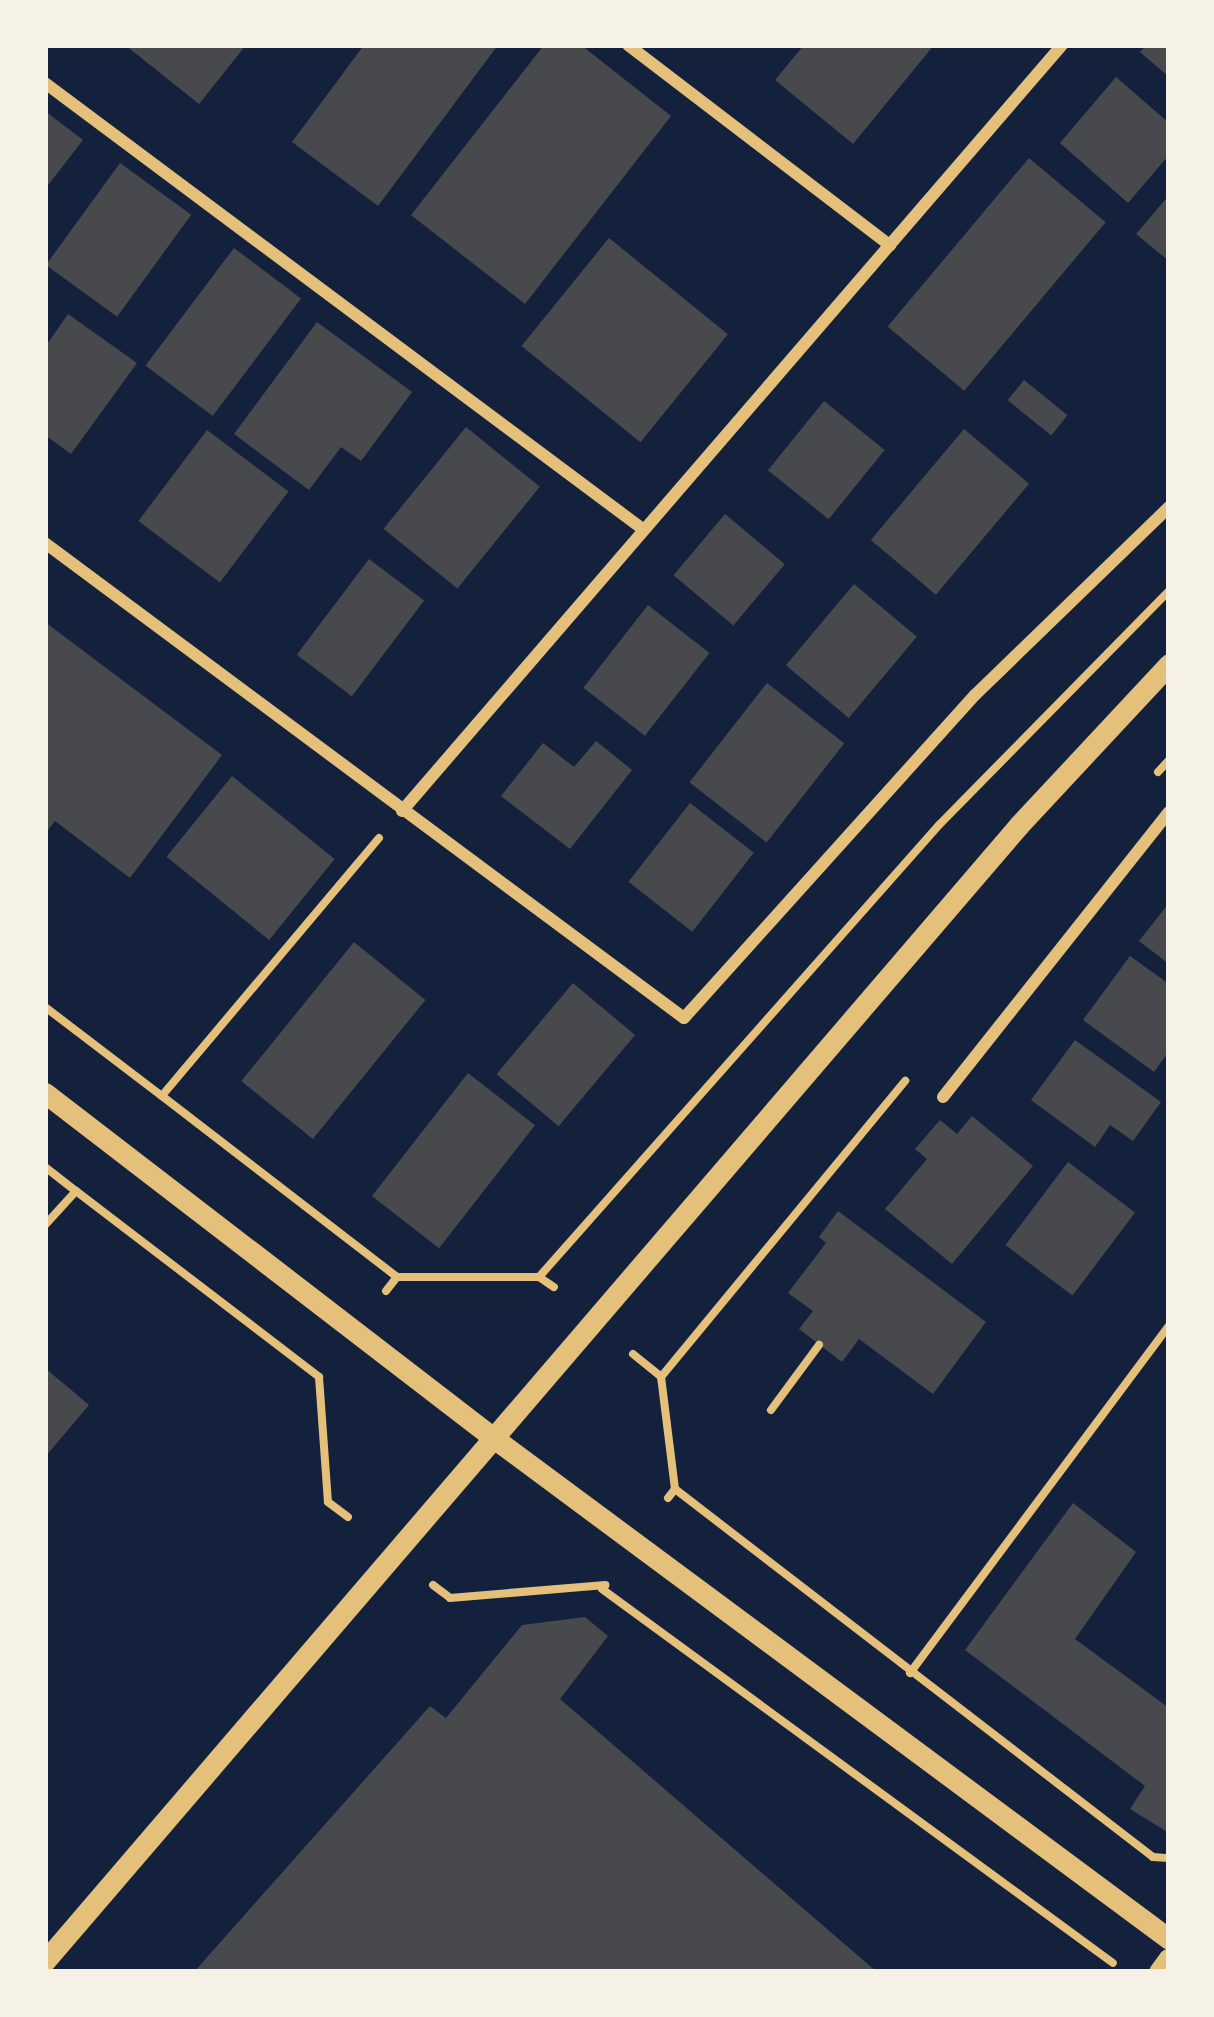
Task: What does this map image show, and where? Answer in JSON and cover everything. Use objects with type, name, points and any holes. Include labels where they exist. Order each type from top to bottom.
[{"type":"street","points":[[628,45],[890,245]]},
{"type":"street","points":[[402,811],[1062,45]]},
{"type":"street","points":[[45,83],[644,530]]},
{"type":"street","points":[[45,543],[684,1018],[975,694],[1169,507]]},
{"type":"street","points":[[45,1961],[1018,825],[1169,664]]},
{"type":"street","points":[[943,1097],[1169,812]]},
{"type":"street","points":[[45,1093],[491,1436],[1169,1939]]},
{"type":"street","points":[[1159,1972],[1169,1958]]},
{"type":"path","points":[[539,1276],[939,825],[1169,591]]},
{"type":"path","points":[[1155,777],[1169,760]]},
{"type":"path","points":[[162,1096],[402,811]]},
{"type":"path","points":[[45,1007],[398,1277],[539,1276],[554,1287]]},
{"type":"path","points":[[661,1377],[908,1076]]},
{"type":"path","points":[[45,1167],[319,1377]]},
{"type":"path","points":[[45,1225],[76,1191]]},
{"type":"path","points":[[386,1291],[398,1277]]},
{"type":"path","points":[[910,1673],[1169,1324]]},
{"type":"path","points":[[771,1410],[819,1345]]},
{"type":"path","points":[[633,1354],[661,1377],[675,1489],[1153,1857],[1169,1858]]},
{"type":"path","points":[[331,1362],[319,1377],[328,1502],[348,1517]]},
{"type":"path","points":[[668,1498],[675,1489]]},
{"type":"path","points":[[602,1589],[614,1574]]},
{"type":"path","points":[[433,1585],[450,1598],[602,1589],[1113,1963]]},
{"type":"building","points":[[125,45],[246,45],[199,104]]},
{"type":"building","points":[[364,45],[498,45],[378,206],[292,142]]},
{"type":"building","points":[[544,45],[581,45],[671,116],[525,304],[411,215]]},
{"type":"building","points":[[804,45],[934,45],[853,144],[775,80]]},
{"type":"building","points":[[1147,45],[1169,45],[1169,77],[1140,52]]},
{"type":"building","points":[[1116,77],[1169,123],[1169,155],[1128,203],[1060,143]]},
{"type":"building","points":[[45,111],[83,140],[45,189]]},
{"type":"building","points":[[1029,158],[1106,222],[964,391],[888,327]]},
{"type":"building","points":[[120,163],[191,215],[117,317],[46,265]]},
{"type":"building","points":[[1169,195],[1169,261],[1136,234]]},
{"type":"building","points":[[609,238],[728,334],[640,442],[522,346]]},
{"type":"building","points":[[234,248],[301,299],[213,416],[146,365]]},
{"type":"building","points":[[68,314],[137,363],[71,454],[45,435],[45,347]]},
{"type":"building","points":[[317,322],[412,392],[361,461],[341,447],[309,490],[234,434]]},
{"type":"building","points":[[1024,380],[1068,415],[1051,435],[1008,400]]},
{"type":"building","points":[[824,401],[885,450],[829,519],[768,470]]},
{"type":"building","points":[[466,427],[540,487],[457,589],[384,529]]},
{"type":"building","points":[[964,429],[1029,484],[936,595],[871,540]]},
{"type":"building","points":[[207,430],[288,491],[220,582],[138,521]]},
{"type":"building","points":[[725,514],[785,564],[733,625],[674,575]]},
{"type":"building","points":[[369,559],[424,601],[352,696],[297,655]]},
{"type":"building","points":[[854,584],[917,637],[849,718],[786,665]]},
{"type":"building","points":[[648,605],[709,653],[645,736],[583,688]]},
{"type":"building","points":[[45,622],[222,755],[130,878],[55,821],[45,834]]},
{"type":"building","points":[[767,683],[844,743],[767,843],[689,782]]},
{"type":"building","points":[[596,741],[632,770],[570,849],[501,796],[543,743],[574,767]]},
{"type":"building","points":[[232,776],[335,859],[269,940],[167,857]]},
{"type":"building","points":[[690,803],[754,853],[692,932],[628,882]]},
{"type":"building","points":[[1169,903],[1169,964],[1139,941]]},
{"type":"building","points":[[354,942],[425,1000],[313,1139],[241,1081]]},
{"type":"building","points":[[1130,956],[1169,984],[1169,1051],[1154,1072],[1083,1020]]},
{"type":"building","points":[[573,983],[635,1035],[559,1126],[497,1074]]},
{"type":"building","points":[[1075,1040],[1161,1102],[1133,1141],[1110,1125],[1095,1147],[1031,1100]]},
{"type":"building","points":[[468,1073],[535,1125],[439,1248],[372,1196]]},
{"type":"building","points":[[972,1116],[1033,1166],[952,1264],[885,1209],[927,1159],[915,1149],[940,1120],[957,1134]]},
{"type":"building","points":[[1068,1162],[1135,1213],[1072,1296],[1005,1245]]},
{"type":"building","points":[[838,1211],[986,1322],[933,1394],[859,1339],[842,1362],[799,1329],[813,1311],[788,1293],[826,1243],[819,1237]]},
{"type":"building","points":[[45,1368],[89,1405],[45,1457]]},
{"type":"building","points":[[1073,1503],[1136,1552],[1075,1639],[1169,1708],[1169,1833],[1130,1809],[1145,1786],[965,1650]]},
{"type":"building","points":[[585,1617],[608,1636],[560,1699],[877,1972],[194,1972],[430,1706],[446,1718],[522,1625]]}]
